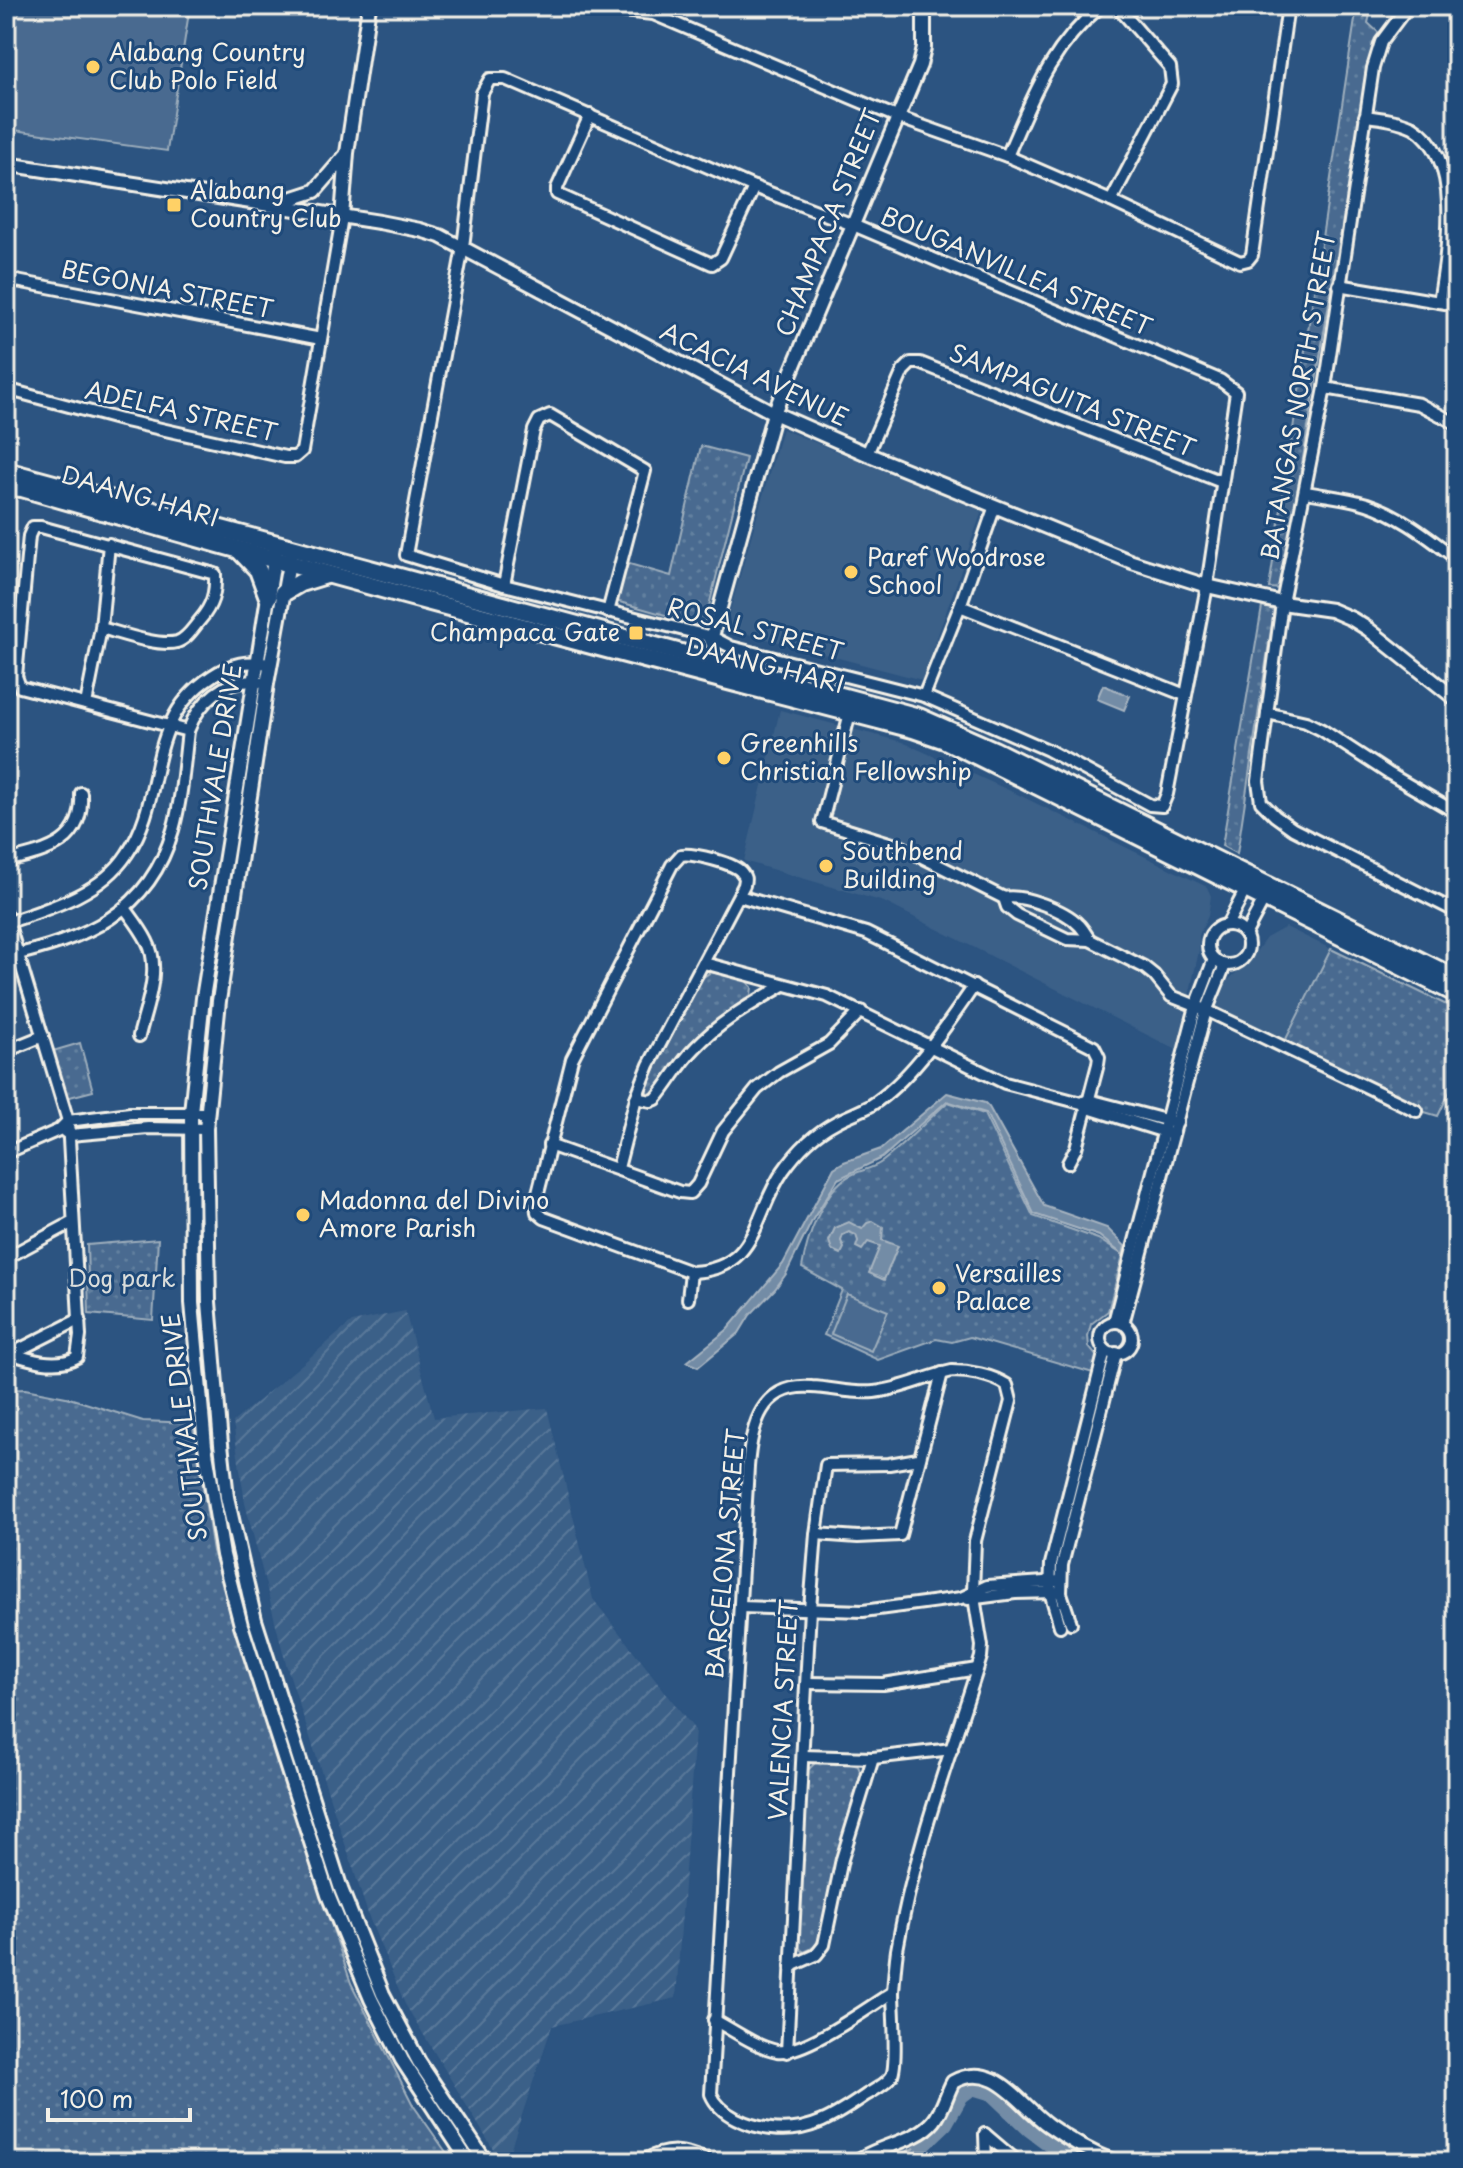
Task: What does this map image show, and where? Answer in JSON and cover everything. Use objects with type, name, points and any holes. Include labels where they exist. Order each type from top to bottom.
[{"type":"main road","points":[[6,470],[17,484]]},
{"type":"main road","name":"DAANG HARI","points":[[17,484],[283,555],[707,656],[930,721],[994,750],[1249,883]]},
{"type":"main road","name":"DAANG HARI","points":[[17,484],[239,550],[283,555],[329,574],[707,656],[850,713],[945,740],[1457,979]]},
{"type":"main road","points":[[239,550],[275,595],[309,579],[329,574]]},
{"type":"main road","name":"DAANG HARI","points":[[1268,892],[1457,994]]},
{"type":"street","points":[[342,217],[347,153],[369,6]]},
{"type":"street","points":[[612,6],[622,11],[653,14],[897,117],[1007,156],[1240,262],[1252,255],[1288,6]]},
{"type":"street","name":"CHAMPACA STREET","points":[[707,656],[774,413],[920,65],[924,48],[924,6]]},
{"type":"street","points":[[1007,156],[1050,62],[1077,26],[1101,6]]},
{"type":"street","points":[[1111,201],[1172,84],[1170,67],[1117,6]]},
{"type":"street","name":"BATANGAS NORTH STREET","points":[[1408,6],[1381,42],[1373,68],[1325,388],[1282,603],[1258,781],[1261,802],[1293,829],[1457,912]]},
{"type":"street","points":[[1447,6],[1457,15]]},
{"type":"street","name":"BOUGANVILLEA STREET","points":[[463,247],[482,93],[490,79],[505,79],[754,187],[853,225],[1220,380],[1236,392],[1207,586]]},
{"type":"street","points":[[590,115],[557,194],[712,264],[721,258],[754,187]]},
{"type":"street","points":[[1365,116],[1416,128],[1444,156],[1451,173],[1455,192],[1453,222],[1439,302]]},
{"type":"street","points":[[268,205],[301,198],[315,191],[347,153]]},
{"type":"street","name":"ACACIA AVENUE","points":[[6,164],[420,230],[463,247],[774,413],[867,454],[1132,562],[1207,586],[1282,603],[1331,610],[1352,619],[1457,700]]},
{"type":"street","name":"ADELFA STREET","points":[[6,389],[121,420],[290,458],[302,451],[342,217]]},
{"type":"street","name":"ROSAL STREET","points":[[463,247],[406,555],[608,612],[707,656],[731,647],[924,696],[1048,750],[1150,805],[1162,806],[1167,794],[1207,586]]},
{"type":"street","name":"BEGONIA STREET","points":[[6,279],[321,339]]},
{"type":"street","points":[[1339,285],[1457,305]]},
{"type":"street","name":"SAMPAGUITA STREET","points":[[867,454],[903,371],[911,363],[920,363],[1222,482]]},
{"type":"street","points":[[1325,388],[1419,404],[1457,424]]},
{"type":"street","points":[[504,585],[534,430],[539,420],[550,415],[645,471],[608,612]]},
{"type":"street","points":[[1306,492],[1365,503],[1386,512],[1412,526],[1457,559]]},
{"type":"street","points":[[924,696],[995,506]]},
{"type":"street","points":[[101,628],[163,643],[185,638],[210,608],[216,589],[215,574],[41,527],[33,527],[29,536],[16,683],[20,687],[188,731]]},
{"type":"street","points":[[86,704],[101,628],[109,544]]},
{"type":"street","name":"SOUTHVALE DRIVE","points":[[283,555],[256,662],[203,998],[191,1112],[191,1264],[199,1399],[212,1501],[241,1625],[304,1825],[359,1972],[405,2065],[469,2162]]},
{"type":"street","name":"SOUTHVALE DRIVE","points":[[275,595],[270,664],[219,1001],[206,1129],[209,1302],[227,1497],[255,1620],[341,1889],[369,1960],[419,2062],[486,2162]]},
{"type":"street","points":[[960,606],[1185,695]]},
{"type":"street","points":[[9,1353],[50,1362],[69,1361],[77,1357],[80,1349],[80,1319],[68,1121],[43,1036],[12,955],[7,920],[83,893],[127,856],[139,832],[167,727],[178,706],[203,681],[229,666],[256,662],[270,664]]},
{"type":"street","points":[[12,955],[82,936],[125,908],[146,887],[163,859],[177,809],[188,731],[201,705],[232,685],[253,681],[267,684]]},
{"type":"street","points":[[850,713],[822,822],[902,847],[1004,898],[1030,899],[1076,921],[1090,940]]},
{"type":"street","points":[[1267,713],[1306,722],[1322,730],[1457,813]]},
{"type":"street","points":[[6,861],[52,848],[67,839],[76,826],[82,806],[81,793]]},
{"type":"street","points":[[618,1168],[636,1098],[649,1065],[739,896],[745,878],[742,871],[734,866],[686,854],[676,859],[581,1036],[564,1082],[536,1201],[540,1216],[691,1272],[708,1272],[740,1255],[750,1242],[781,1175],[796,1154],[819,1132],[871,1106],[899,1080],[931,1046],[974,986]]},
{"type":"street","points":[[1227,925],[1249,883]]},
{"type":"street","points":[[1245,935],[1268,892]]},
{"type":"street","points":[[739,896],[866,933],[1094,1047],[1099,1057],[1098,1064],[1076,1148],[1068,1163]]},
{"type":"street","points":[[1004,898],[1007,907],[1017,915],[1067,939],[1090,940],[1144,967],[1171,996],[1417,1111]]},
{"type":"street","points":[[125,908],[149,943],[153,958],[154,974],[139,1036]]},
{"type":"street","points":[[1042,927],[1037,914],[1051,909]]},
{"type":"street","points":[[1042,927],[1056,923],[1051,909]]},
{"type":"street","points":[[1227,925],[1245,935],[1248,947],[1243,959],[1231,965],[1220,962],[1209,948],[1211,935],[1227,925]]},
{"type":"street","points":[[1118,1323],[1201,1008],[1220,962]]},
{"type":"street","points":[[704,963],[827,996],[1005,1083],[1170,1128]]},
{"type":"street","points":[[636,1098],[656,1099],[705,1038],[784,985]]},
{"type":"street","points":[[549,1145],[690,1193],[698,1184],[723,1131],[757,1089],[779,1072],[829,1044],[861,1011]]},
{"type":"street","points":[[6,1051],[43,1036]]},
{"type":"street","points":[[6,1153],[59,1130],[68,1121],[130,1113],[208,1113]]},
{"type":"street","points":[[59,1130],[70,1135],[131,1129],[206,1129]]},
{"type":"street","points":[[6,1258],[73,1222]]},
{"type":"street","points":[[688,1299],[691,1272]]},
{"type":"street","points":[[9,1353],[80,1319]]},
{"type":"street","points":[[1118,1323],[1128,1328],[1131,1342],[1127,1348],[1111,1352],[1100,1339],[1100,1333],[1108,1324],[1118,1323]]},
{"type":"street","points":[[1065,1624],[1055,1587],[1111,1352]]},
{"type":"street","name":"BARCELONA STREET","points":[[965,1371],[1001,1381],[1010,1392],[1011,1401],[975,1541],[973,1596],[982,1646],[928,1820],[905,1909],[893,1992],[894,2065],[891,2078],[825,2121],[799,2129],[768,2129],[751,2125],[715,2103],[711,2094],[750,1443],[760,1412],[784,1390],[797,1387],[872,1392],[894,1389],[942,1373],[965,1371]]},
{"type":"street","points":[[816,1534],[858,1537],[900,1535],[942,1373]]},
{"type":"street","name":"VALENCIA STREET","points":[[787,2052],[810,1609],[826,1465],[889,1464],[918,1459]]},
{"type":"street","points":[[740,1607],[863,1611],[973,1596],[987,1586],[1055,1587]]},
{"type":"street","points":[[807,1683],[883,1684],[977,1669]]},
{"type":"street","points":[[803,1756],[873,1758],[952,1749]]},
{"type":"street","points":[[791,1966],[816,1955],[824,1945],[842,1859],[873,1758]]},
{"type":"street","points":[[714,2020],[773,2050],[787,2052],[800,2048],[893,1992]]},
{"type":"street","points":[[856,2162],[869,2152],[926,2129],[942,2107],[953,2082],[971,2074],[996,2081],[1047,2125],[1097,2155],[1115,2162]]},
{"type":"street","points":[[986,2162],[985,2134],[1018,2162]]},
{"type":"street","points":[[643,2162],[671,2150],[683,2151],[709,2162]]},
{"type":"shaded area","name":"Paref Woodrose School","points":[[782,429],[982,511],[922,680],[725,628]]},
{"type":"shaded area","points":[[1103,685],[1130,696],[1124,710],[1097,699]]},
{"type":"shaded area","points":[[780,710],[902,742],[1015,793],[1207,887],[1211,896],[1208,916],[1199,935],[1199,951],[1177,1050],[884,902],[744,861]]},
{"type":"shaded area","points":[[1286,927],[1331,949],[1285,1041],[1227,1017],[1214,1007],[1226,982],[1250,960],[1266,938]]},
{"type":"shaded area","points":[[947,1093],[985,1103],[1044,1206],[1107,1228],[1125,1246],[1123,1255],[1099,1236],[1034,1214],[986,1113],[947,1101],[882,1158],[838,1179],[813,1219],[786,1274],[750,1315],[739,1333],[698,1367],[687,1362],[727,1330],[783,1264],[834,1168],[881,1149]]},
{"type":"shaded area","points":[[873,1221],[883,1227],[882,1240],[898,1246],[884,1280],[869,1273],[880,1246],[868,1242],[862,1250],[856,1247],[856,1235],[849,1232],[843,1235],[841,1254],[832,1250],[829,1241],[835,1228],[849,1222],[862,1229]]},
{"type":"shaded area","points":[[405,1311],[434,1418],[547,1408],[593,1599],[695,1730],[676,1998],[552,2026],[506,2162],[501,2162],[405,2004],[370,1920],[286,1664],[245,1503],[233,1422],[352,1322]]},
{"type":"green space","name":"Alabang Country Club Polo Field","points":[[6,6],[190,6],[167,151],[6,129]]},
{"type":"green space","points":[[1357,6],[1372,6],[1368,23],[1380,34],[1371,53],[1281,589],[1269,588]]},
{"type":"green space","points":[[701,446],[746,458],[704,626],[616,601],[626,563],[671,576]]},
{"type":"green space","points":[[1262,607],[1274,610],[1237,854],[1222,846]]},
{"type":"green space","points":[[1331,949],[1457,1010],[1457,1077],[1438,1116],[1408,1107],[1285,1041]]},
{"type":"green space","points":[[711,972],[745,980],[752,987],[751,995],[694,1040],[649,1095],[645,1088],[702,978]]},
{"type":"green space","points":[[80,1043],[93,1091],[66,1098],[53,1051]]},
{"type":"green space","points":[[948,1102],[984,1114],[1033,1216],[1098,1239],[1123,1255],[1108,1311],[1091,1324],[1089,1347],[1097,1357],[1093,1373],[970,1337],[952,1342],[936,1339],[878,1360],[824,1335],[842,1290],[802,1268],[807,1244],[824,1204],[840,1183],[883,1161]]},
{"type":"green space","name":"Dog park","points":[[158,1239],[153,1320],[89,1314],[87,1245]]},
{"type":"green space","points":[[847,1294],[888,1311],[871,1351],[831,1334]]},
{"type":"green space","points":[[25,1389],[66,1397],[143,1421],[193,1423],[213,1551],[279,1768],[351,1983],[413,2105],[453,2162],[6,2162],[6,1390]]},
{"type":"green space","points":[[816,1762],[848,1763],[858,1766],[861,1773],[836,1859],[819,1937],[815,1947],[804,1952],[798,1947],[807,1771]]},
{"type":"waterway","points":[[922,2144],[944,2123],[960,2095],[972,2086],[992,2092],[1030,2128],[1076,2162]]},
{"type":"waterway","points":[[887,2162],[922,2144]]},
{"type":"waterway","points":[[922,2144],[922,2162]]},
{"type":"place","name":"Alabang Country Club Polo Field","points":[[93,67]]},
{"type":"place","name":"Alabang Country Club","points":[[174,205]]},
{"type":"place","name":"Paref Woodrose School","points":[[851,572]]},
{"type":"place","name":"Champaca Gate","points":[[636,633]]},
{"type":"place","name":"Greenhills Christian Fellowship","points":[[724,758]]},
{"type":"place","name":"Southbend Building","points":[[826,866]]},
{"type":"place","name":"Madonna del Divino Amore Parish","points":[[303,1215]]},
{"type":"place","name":"Versailles Palace","points":[[939,1288]]}]
